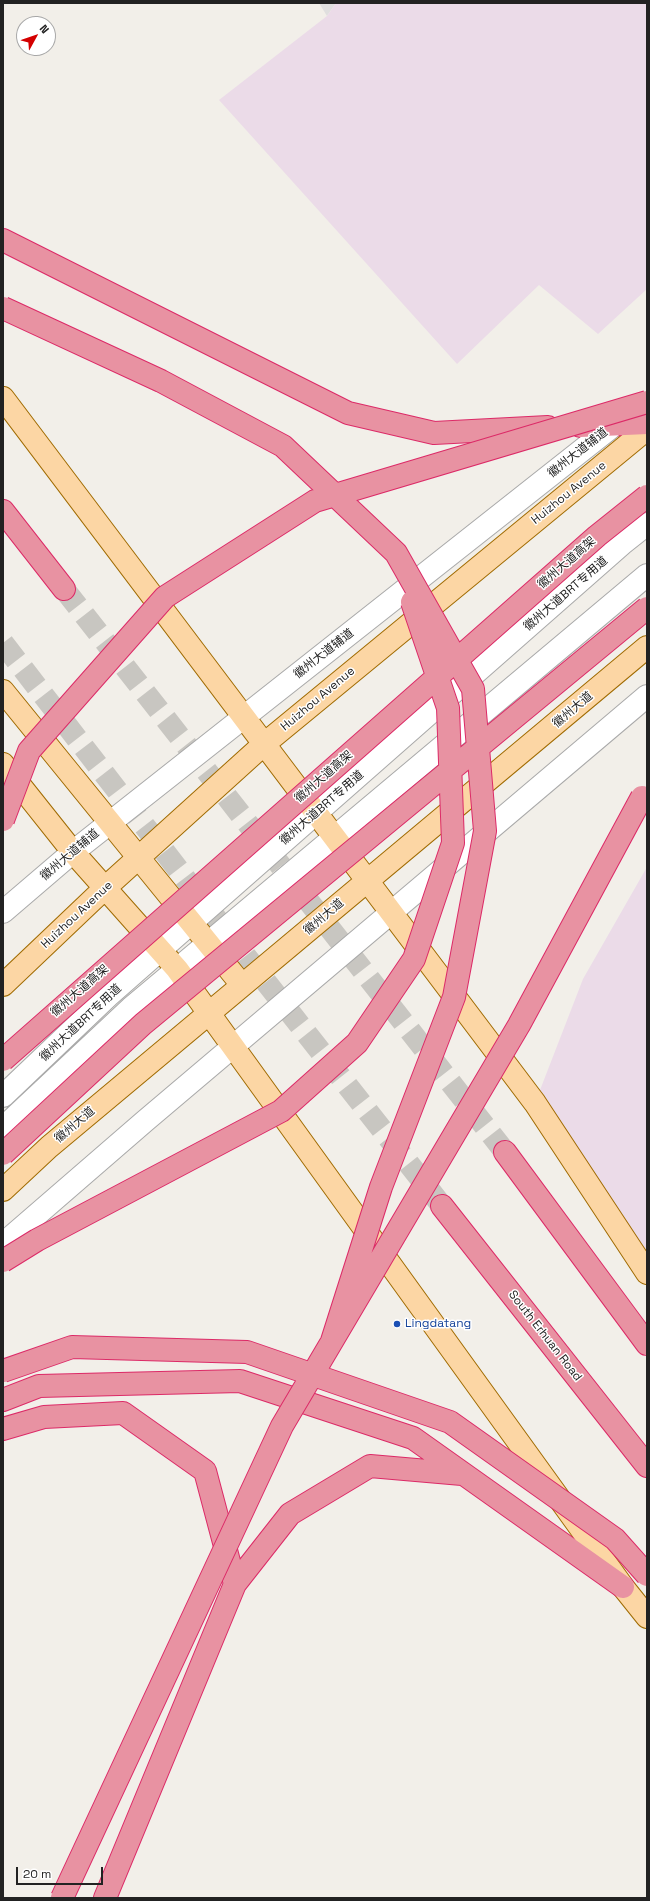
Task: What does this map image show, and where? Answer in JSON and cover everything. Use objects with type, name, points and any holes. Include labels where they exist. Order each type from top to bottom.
[{"type":"highway","points":[[3,240],[348,413],[434,432],[647,423]]},
{"type":"highway","points":[[3,308],[160,381],[283,446],[396,553],[473,689],[485,831],[454,996],[381,1187],[332,1341]]},
{"type":"highway","points":[[3,820],[29,751],[165,597],[315,501],[647,402]]},
{"type":"highway","name":"徽州大道高架","points":[[3,1060],[597,536],[647,496]]},
{"type":"highway","points":[[3,511],[64,589]]},
{"type":"highway","points":[[3,1261],[37,1240],[282,1111],[357,1043],[414,959],[453,843],[448,708],[396,553]]},
{"type":"highway","points":[[3,1154],[143,1024],[647,608]]},
{"type":"highway","points":[[62,1898],[282,1426],[519,1025],[647,788]]},
{"type":"highway","points":[[505,1152],[647,1344]]},
{"type":"highway","name":"South Erhuan Road","points":[[442,1206],[647,1466]]},
{"type":"highway","points":[[3,1371],[72,1347],[247,1352],[450,1422],[615,1539],[647,1575]]},
{"type":"highway","points":[[3,1400],[39,1386],[240,1381],[413,1438],[623,1587]]},
{"type":"highway","points":[[3,1428],[44,1417],[123,1413],[205,1471],[235,1584]]},
{"type":"highway","points":[[105,1898],[235,1584],[290,1514],[370,1466],[463,1474]]},
{"type":"main road","points":[[3,398],[244,717],[263,745],[535,1103],[647,1273]]},
{"type":"main road","name":"Huizhou Avenue","points":[[3,984],[138,857],[263,745],[647,429]]},
{"type":"main road","name":"徽州大道","points":[[3,1190],[49,1147],[647,647]]},
{"type":"main road","points":[[3,691],[242,985]]},
{"type":"main road","points":[[3,764],[73,852],[177,969],[623,1587],[647,1617]]},
{"type":"street","name":"徽州大道辅道","points":[[3,912],[110,822],[647,399]]},
{"type":"street","name":"徽州大道BRT专用道","points":[[3,1096],[108,996],[622,544],[647,524]]},
{"type":"street","name":"徽州大道BRT专用道","points":[[3,1128],[131,1008],[647,575]]},
{"type":"street","points":[[3,1244],[647,696]]},
{"type":"shaded area","points":[[319,3],[336,3],[327,16]]},
{"type":"shaded area","points":[[336,3],[647,3],[647,289],[598,334],[539,285],[457,364],[219,100],[327,16]]},
{"type":"shaded area","points":[[647,867],[647,1273],[535,1103],[583,979]]},
{"type":"tunnel","points":[[64,589],[505,1152]]},
{"type":"tunnel","points":[[3,643],[222,926],[442,1206]]},
{"type":"place","name":"Lingdatang","points":[[397,1324]]}]
